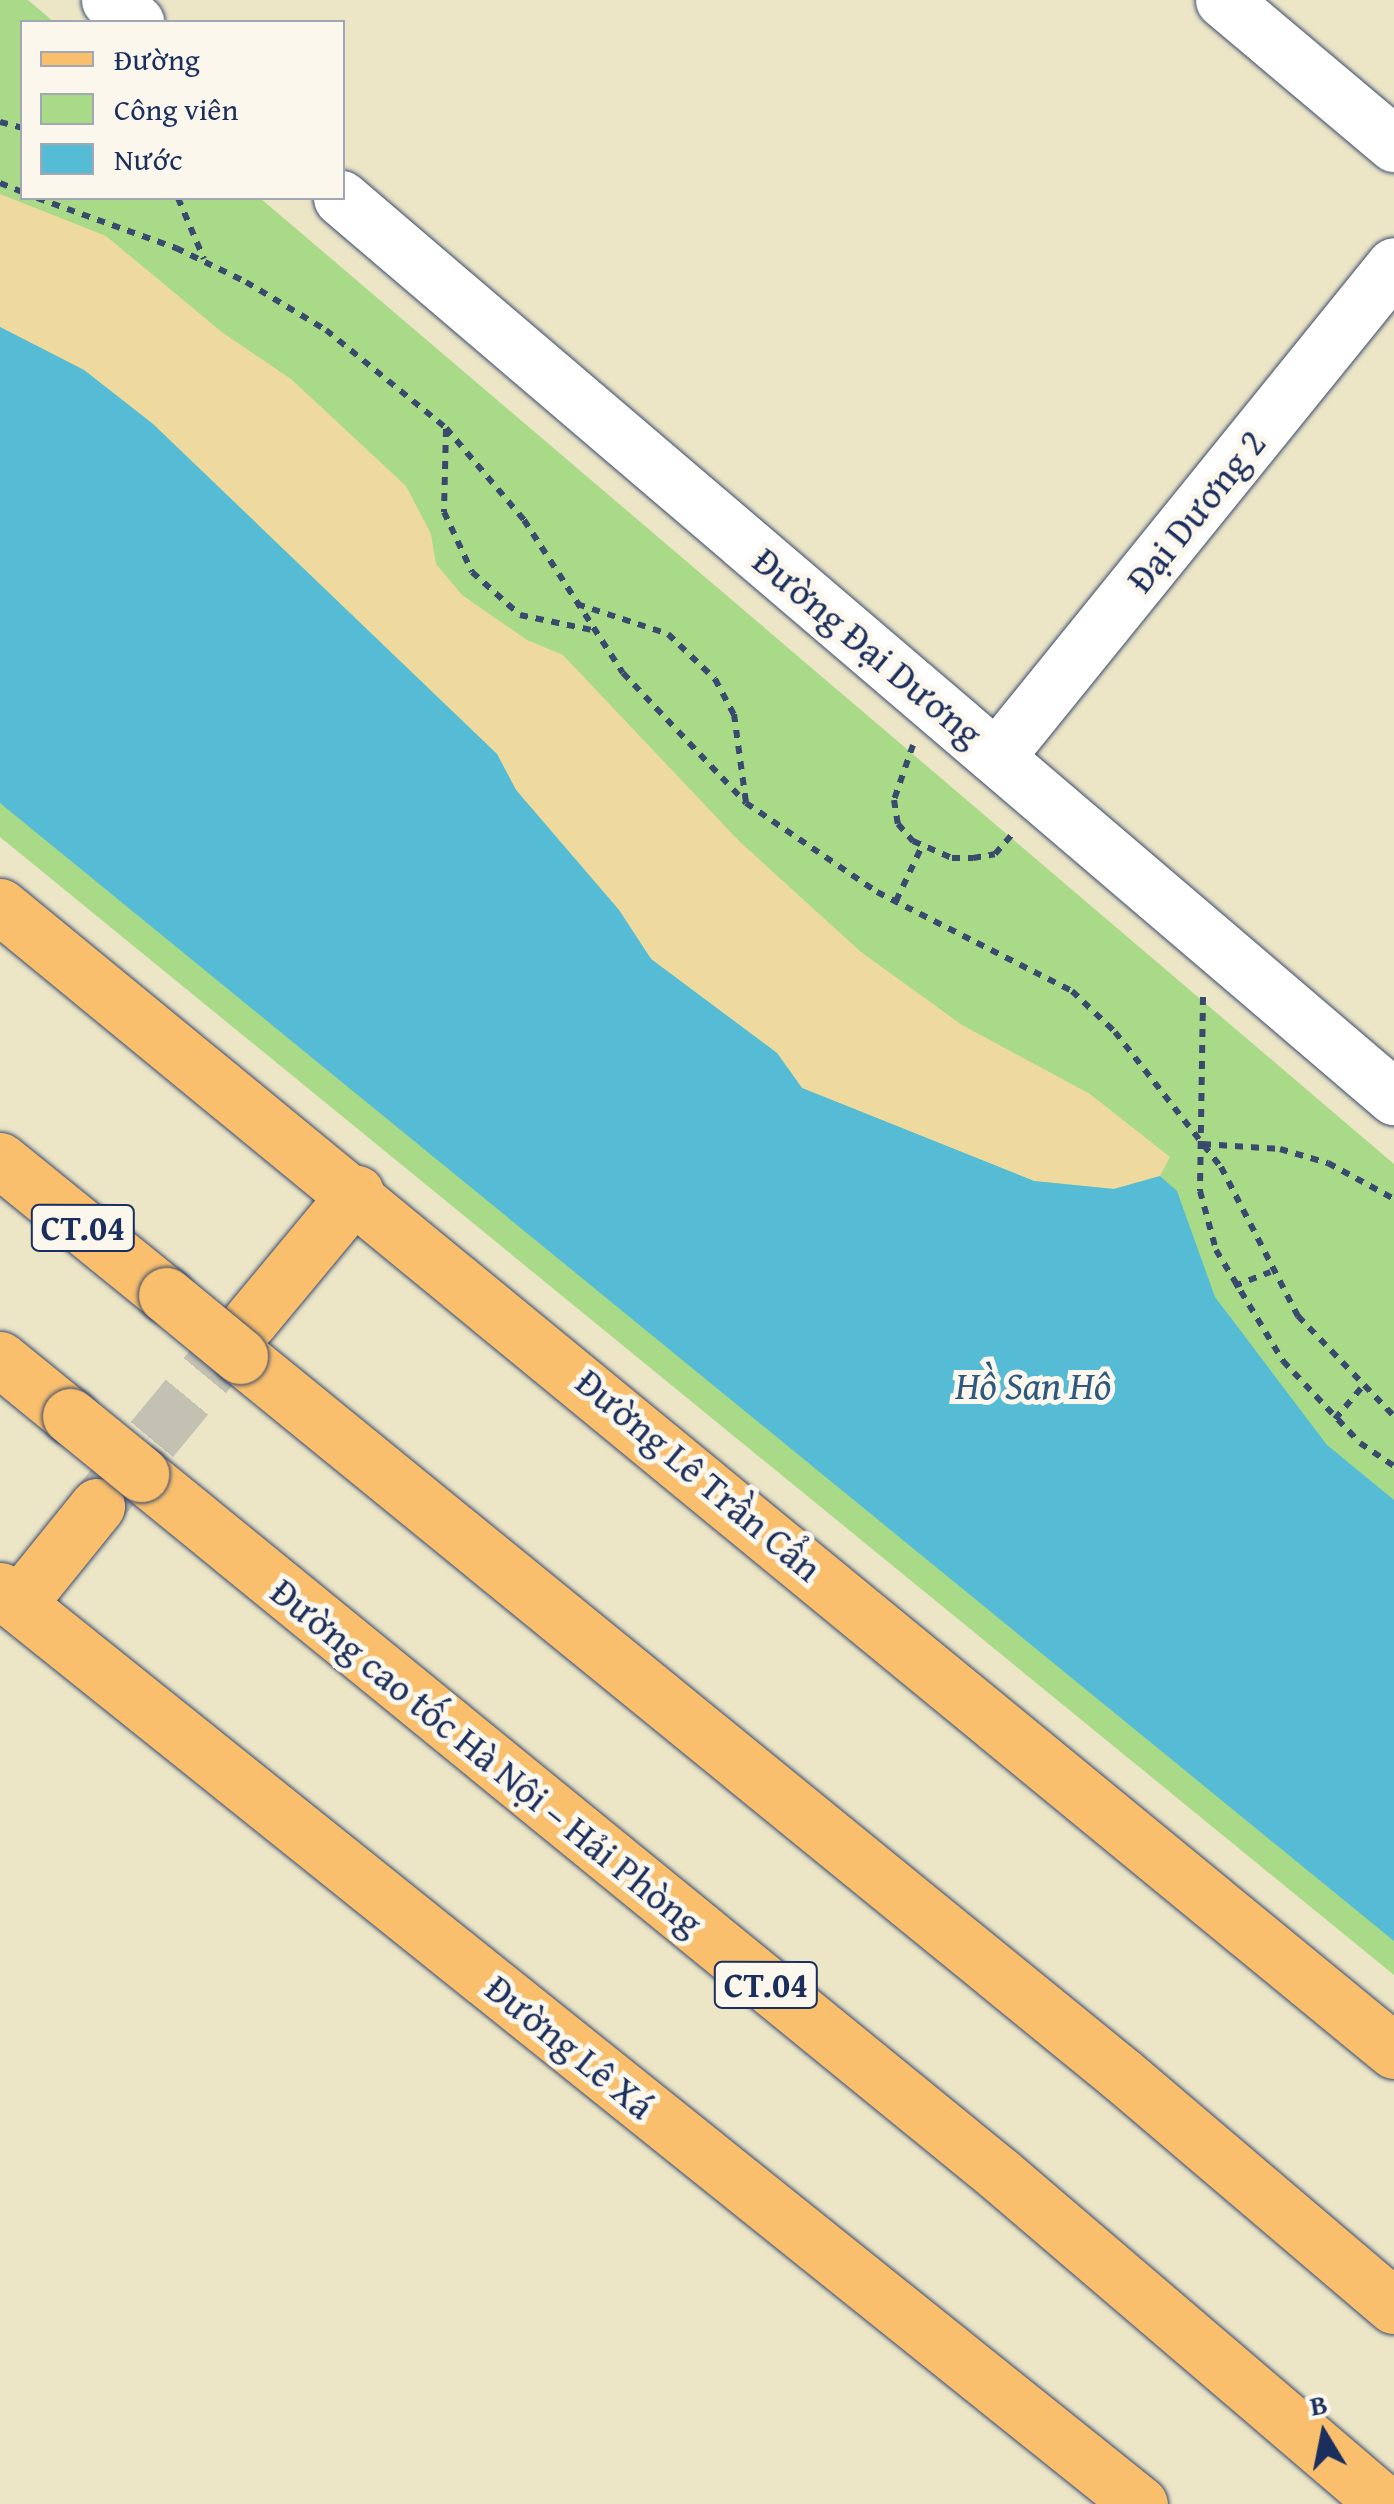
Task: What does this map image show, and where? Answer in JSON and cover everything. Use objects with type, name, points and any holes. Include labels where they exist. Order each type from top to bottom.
[{"type":"main road","name":"Đường Lê Trần Cẩn","points":[[0,906],[356,1193],[1394,2051]]},
{"type":"main road","name":"CT.04","points":[[0,1160],[166,1295],[245,1339],[1394,2306]]},
{"type":"main road","points":[[245,1339],[356,1193]]},
{"type":"main road","name":"Đường cao tốc Hà Nội – Hải Phòng","points":[[0,1359],[999,2174],[1385,2504]]},
{"type":"main road","points":[[9,1597],[97,1506]]},
{"type":"main road","name":"Đường Lê Xá","points":[[9,1597],[1140,2504]]},
{"type":"street","points":[[109,0],[134,20]]},
{"type":"street","points":[[1223,0],[1394,144]]},
{"type":"street","name":"Đường Đại Dương","points":[[342,200],[1394,1097]]},
{"type":"street","name":"Đại Dương 2","points":[[997,756],[1394,265]]},
{"type":"path","points":[[42,200],[204,259],[326,330],[446,428],[524,520],[592,630],[679,737],[746,803],[814,854],[896,901],[1072,991],[1115,1032],[1220,1167],[1270,1272],[1298,1316],[1362,1387],[1394,1416]]},
{"type":"path","points":[[179,200],[204,259]]},
{"type":"path","points":[[446,428],[442,496],[472,572],[520,615],[592,630]]},
{"type":"path","points":[[576,604],[668,634],[715,679],[734,714],[746,803]]},
{"type":"path","points":[[914,744],[894,800],[898,824],[922,846],[952,858],[984,856],[995,854],[1016,831]]},
{"type":"path","points":[[896,901],[922,846]]},
{"type":"path","points":[[1204,990],[1198,1032],[1200,1192],[1234,1286],[1283,1360],[1335,1419],[1394,1466]]},
{"type":"path","points":[[1202,1144],[1280,1149],[1328,1162],[1394,1199]]},
{"type":"path","points":[[1234,1286],[1270,1272]]},
{"type":"path","points":[[1335,1419],[1362,1387]]},
{"type":"green space","points":[[0,0],[28,0],[52,20],[20,20],[20,200],[262,200],[1394,1164],[1394,1975],[0,837]]},
{"type":"sand","points":[[0,194],[106,236],[223,333],[291,379],[406,486],[431,534],[436,564],[462,595],[527,640],[563,655],[739,841],[861,952],[962,1025],[1090,1094],[1170,1157],[1160,1176],[1114,1189],[1034,1181],[802,1088],[777,1053],[651,959],[619,910],[516,790],[497,754],[153,424],[84,370],[0,327]]},
{"type":"water","name":"Hồ San Hô","points":[[0,327],[84,370],[153,424],[497,754],[516,790],[619,910],[651,959],[777,1053],[802,1088],[1034,1181],[1114,1189],[1160,1176],[1177,1191],[1215,1297],[1327,1445],[1394,1500],[1394,1941],[0,803]]},
{"type":"tunnel","points":[[99,1503],[249,1322]]}]
